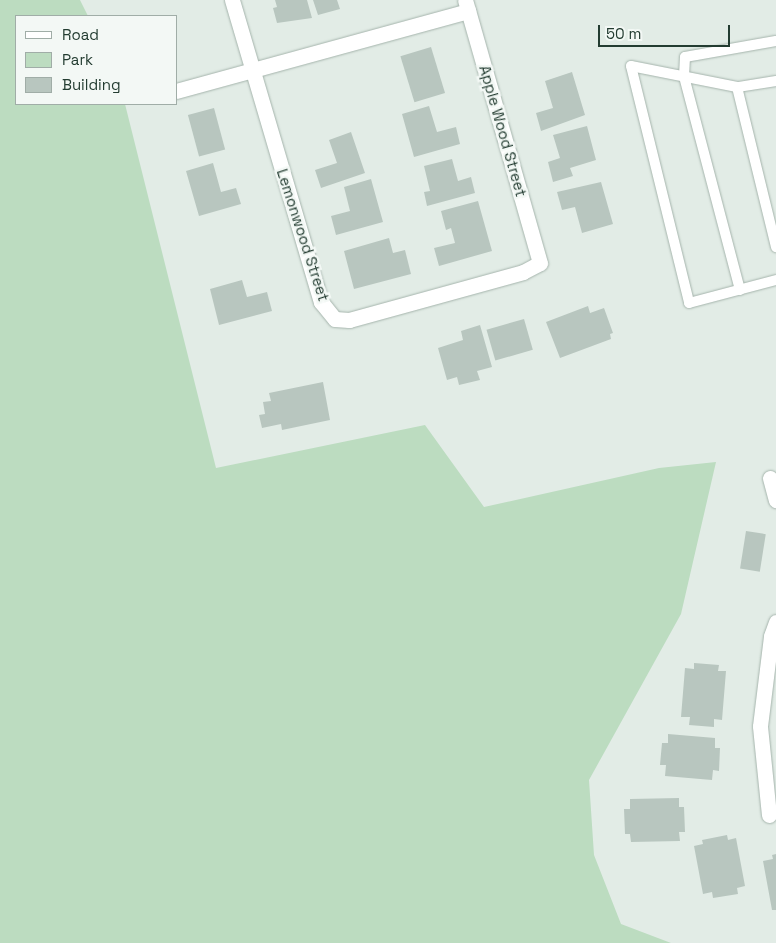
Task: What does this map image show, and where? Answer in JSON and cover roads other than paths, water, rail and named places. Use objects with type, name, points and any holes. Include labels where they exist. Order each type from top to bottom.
[{"type":"street","name":"Lemonwood Street","points":[[232,0],[321,302],[335,319],[356,318],[523,272],[540,263]]},
{"type":"street","points":[[178,90],[467,6]]},
{"type":"street","name":"Apple Wood Street","points":[[467,6],[540,263]]},
{"type":"street","points":[[770,478],[776,500]]},
{"type":"street","points":[[769,815],[760,726],[776,622]]},
{"type":"lane","points":[[740,290],[684,76],[685,57],[776,41]]},
{"type":"lane","points":[[776,82],[737,87],[631,66],[689,303],[776,280]]},
{"type":"lane","points":[[737,87],[776,247]]}]
